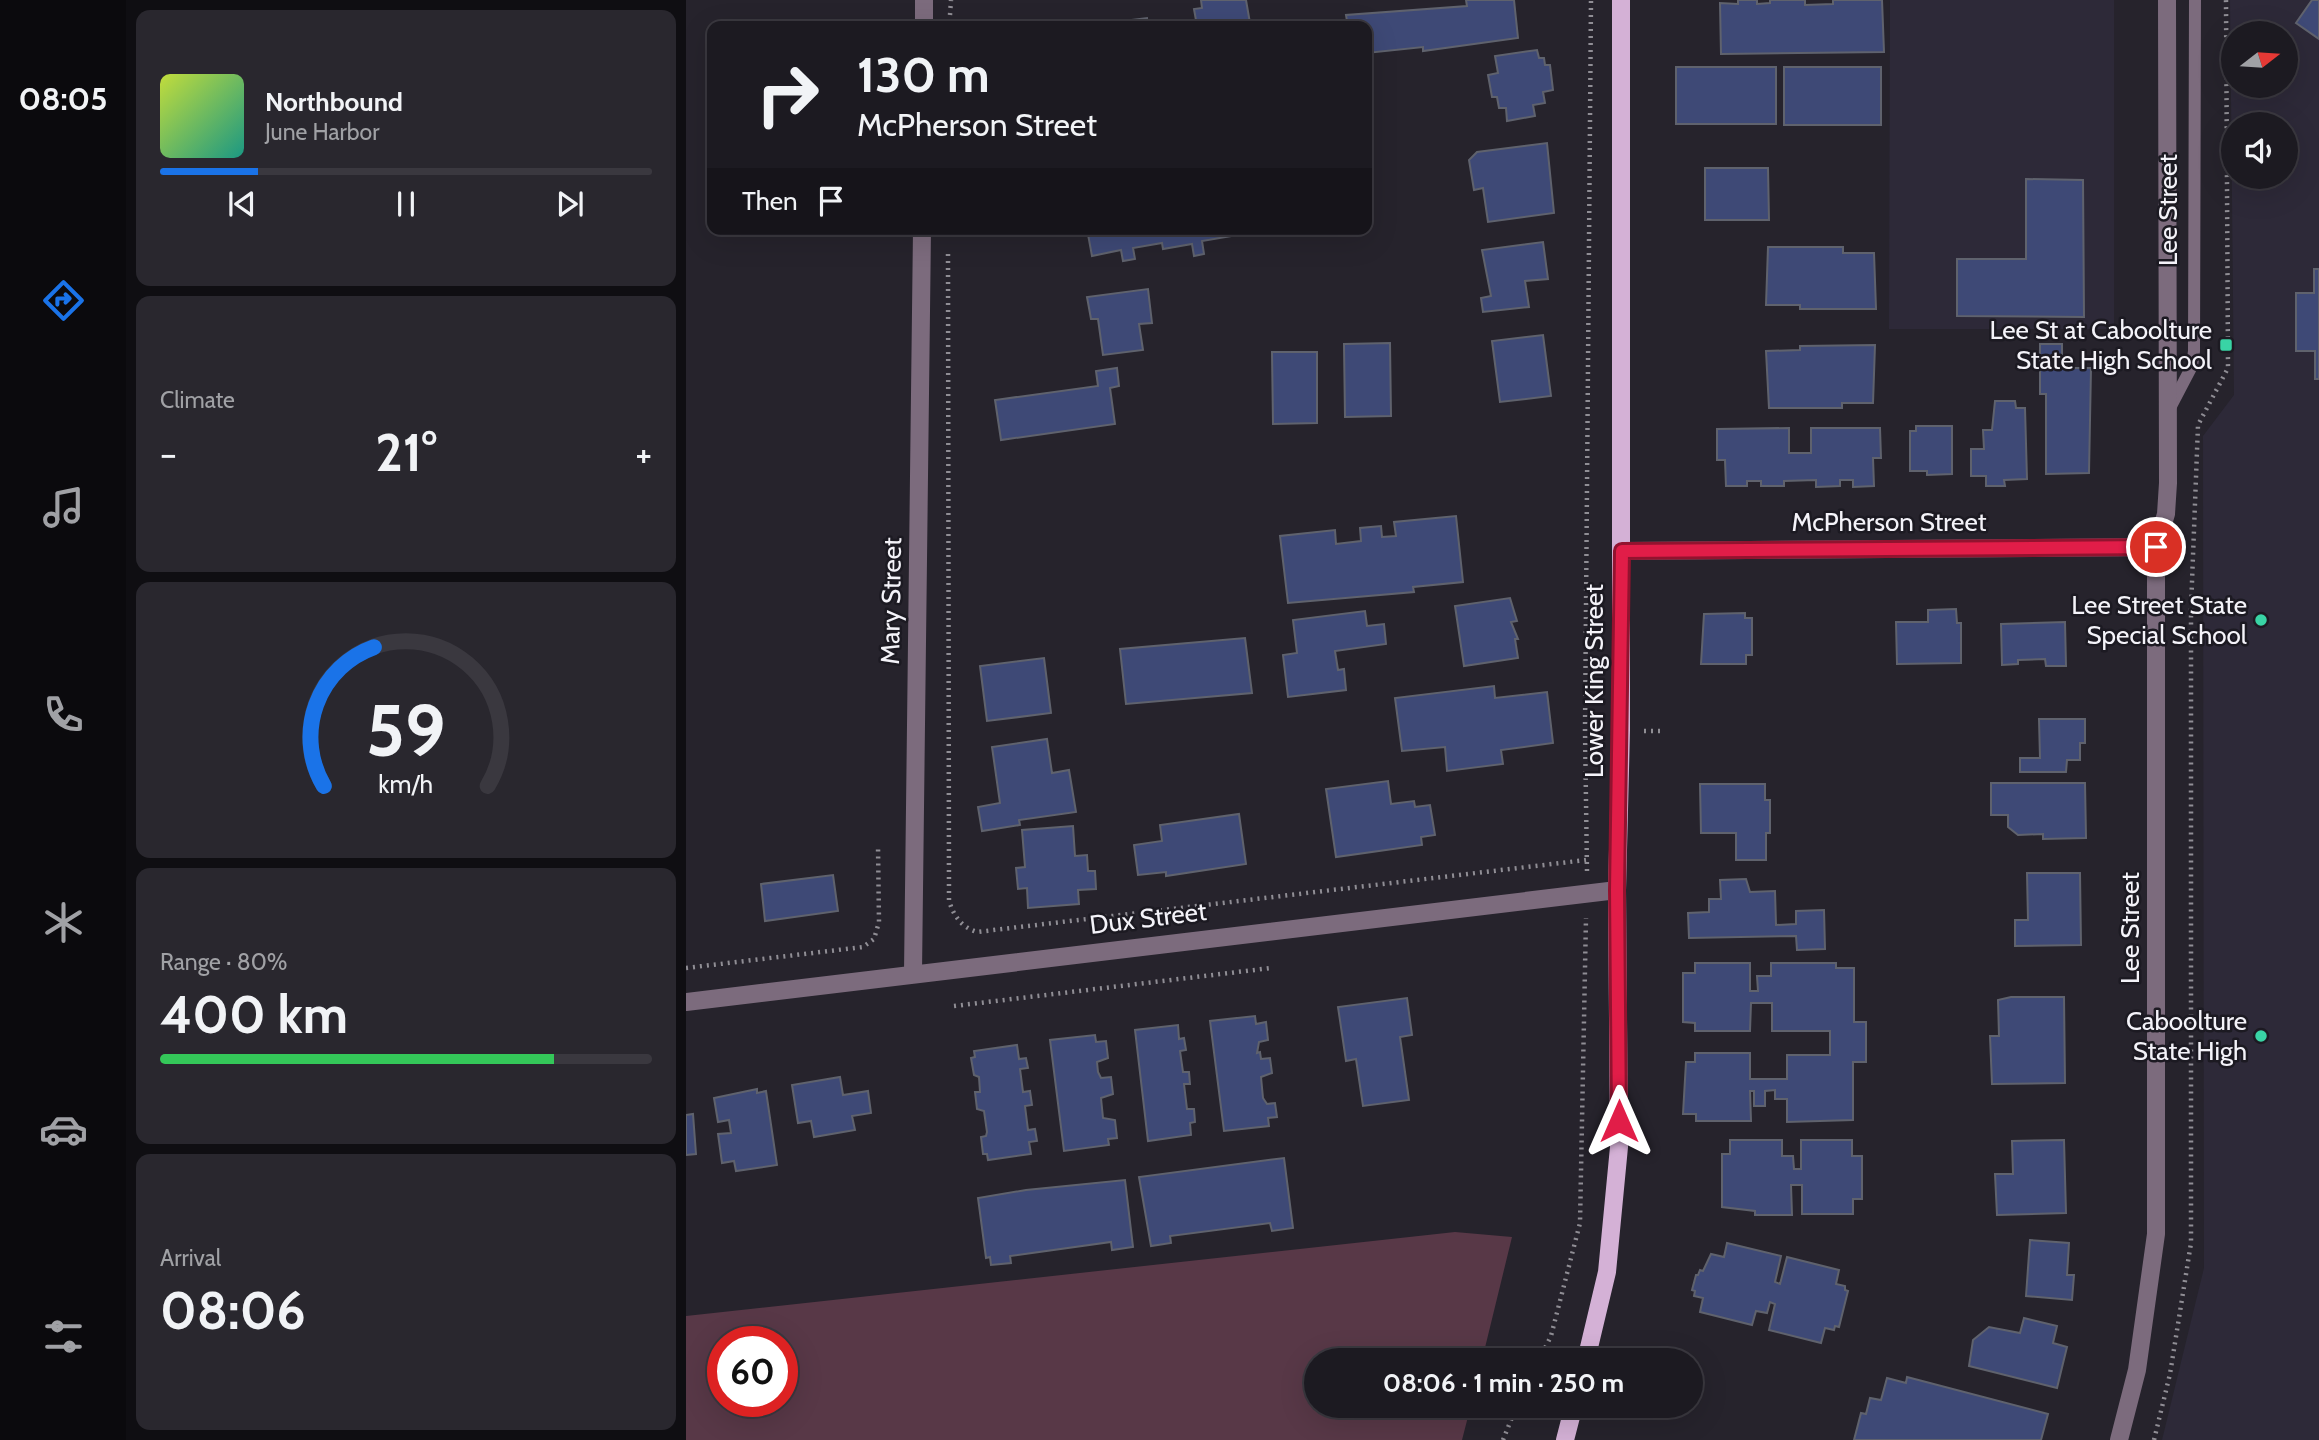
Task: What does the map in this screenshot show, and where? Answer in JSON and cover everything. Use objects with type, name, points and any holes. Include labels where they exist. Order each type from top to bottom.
[{"type":"main road","name":"Lower King Street","points":[[1589,1348],[1607,1272],[1619,1147],[1617,890],[1622,551],[1620,0]]},
{"type":"main road","points":[[1566,1440],[1571,1418]]},
{"type":"street","points":[[924,0],[924,21]]},
{"type":"street","name":"Lee Street","points":[[2119,1440],[2137,1370],[2156,1234],[2156,547],[2166,514],[2167,0]]},
{"type":"street","name":"Mary Street","points":[[913,973],[922,235]]},
{"type":"street","name":"McPherson Street","points":[[1622,551],[2156,547]]},
{"type":"street","name":"Dux Street","points":[[686,1002],[1617,890]]},
{"type":"lane","name":"Lee Street","points":[[2167,413],[2192,366],[2194,351],[2195,0]]},
{"type":"path","points":[[1545,1348],[1551,1336],[1580,1223],[1587,892],[1585,730],[1591,0]]},
{"type":"path","points":[[2154,1440],[2170,1374],[2191,1243],[2190,608],[2198,425],[2228,369],[2226,0]]},
{"type":"path","points":[[947,241],[950,278],[949,901],[954,916],[968,929],[977,932],[1587,860]]},
{"type":"path","points":[[686,968],[863,947],[874,939],[879,922],[878,846]]},
{"type":"path","points":[[954,1006],[1271,968]]},
{"type":"path","points":[[1503,1440],[1512,1418]]},
{"type":"shaded area","points":[[1890,0],[2114,0],[2114,329],[1889,329]]},
{"type":"shaded area","points":[[2230,0],[2319,0],[2319,1440],[2162,1440],[2204,1268],[2203,436],[2234,395],[2232,189],[2298,189],[2298,112],[2231,112],[2231,98],[2298,98],[2298,21],[2230,21]]},
{"type":"shaded area","points":[[1455,1232],[1512,1237],[1485,1348],[1304,1348],[1304,1418],[1468,1418],[1462,1440],[686,1440],[686,1316]]},
{"type":"building","points":[[1201,0],[1246,0],[1250,21],[1196,21],[1194,9],[1202,8]]},
{"type":"building","points":[[1466,0],[1514,0],[1518,38],[1423,51],[1423,47],[1372,52],[1372,21],[1347,21],[1346,15],[1467,6]]},
{"type":"building","points":[[1738,0],[1757,0],[1757,4],[1770,3],[1770,0],[1805,0],[1805,5],[1833,4],[1833,0],[1882,0],[1884,52],[1721,54],[1720,3],[1738,4]]},
{"type":"building","points":[[2312,0],[2319,0],[2319,39],[2298,24],[2297,21]]},
{"type":"building","points":[[1147,18],[1147,21],[1122,21]]},
{"type":"building","points":[[1537,50],[1539,58],[1544,58],[1545,65],[1550,65],[1553,90],[1543,92],[1545,103],[1533,105],[1535,116],[1507,121],[1506,108],[1499,108],[1497,97],[1492,97],[1488,75],[1498,73],[1495,56]]},
{"type":"building","points":[[1676,67],[1776,67],[1776,124],[1676,124]]},
{"type":"building","points":[[1784,67],[1881,67],[1881,125],[1784,125]]},
{"type":"building","points":[[1547,143],[1554,213],[1488,222],[1483,188],[1474,190],[1469,160],[1477,152]]},
{"type":"building","points":[[1705,168],[1768,168],[1769,220],[1705,220]]},
{"type":"building","points":[[2026,179],[2083,180],[2084,317],[1957,316],[1957,259],[2026,259]]},
{"type":"building","points":[[1088,235],[1232,235],[1202,241],[1204,254],[1194,256],[1192,244],[1163,249],[1162,243],[1133,248],[1135,259],[1123,261],[1121,250],[1092,256]]},
{"type":"building","points":[[1543,242],[1548,279],[1525,281],[1529,307],[1483,312],[1481,298],[1491,296],[1482,250]]},
{"type":"building","points":[[1768,247],[1843,247],[1843,253],[1874,253],[1876,309],[1800,309],[1800,305],[1766,305]]},
{"type":"building","points":[[2314,269],[2319,269],[2319,379],[2315,379],[2315,351],[2296,351],[2296,293],[2314,293]]},
{"type":"building","points":[[1148,289],[1152,323],[1139,324],[1143,350],[1103,355],[1098,319],[1091,319],[1087,297]]},
{"type":"building","points":[[1543,335],[1551,396],[1500,402],[1492,341]]},
{"type":"building","points":[[1390,343],[1391,416],[1345,417],[1344,344]]},
{"type":"building","points":[[2040,344],[2062,344],[2062,368],[2091,368],[2089,473],[2046,474],[2046,394],[2040,394]]},
{"type":"building","points":[[1875,345],[1873,403],[1842,403],[1842,408],[1769,408],[1766,351],[1800,350],[1800,346]]},
{"type":"building","points":[[1272,352],[1317,352],[1317,423],[1273,424]]},
{"type":"building","points":[[1117,368],[1119,386],[1110,388],[1115,424],[1001,440],[995,400],[1098,386],[1096,371]]},
{"type":"building","points":[[1995,401],[2015,401],[2016,408],[2025,408],[2027,479],[2004,480],[2005,486],[1986,486],[1986,476],[1971,476],[1971,449],[1984,449],[1983,430],[1992,430]]},
{"type":"building","points":[[1916,426],[1952,426],[1952,474],[1927,475],[1927,471],[1910,471],[1910,431],[1916,431]]},
{"type":"building","points":[[1789,428],[1789,453],[1811,453],[1811,428],[1880,428],[1881,458],[1873,458],[1874,486],[1853,487],[1853,480],[1840,480],[1840,486],[1816,487],[1816,480],[1784,481],[1784,486],[1761,486],[1761,481],[1747,481],[1747,486],[1726,486],[1725,460],[1717,460],[1717,429]]},
{"type":"building","points":[[1456,516],[1463,582],[1413,587],[1414,592],[1288,603],[1280,536],[1335,530],[1336,544],[1361,541],[1360,528],[1381,526],[1382,537],[1396,536],[1394,522]]},
{"type":"building","points":[[1510,598],[1517,621],[1511,622],[1518,639],[1515,639],[1518,658],[1464,666],[1455,606]]},
{"type":"building","points":[[1956,609],[1957,623],[1961,623],[1961,663],[1897,664],[1896,622],[1928,622],[1928,610]]},
{"type":"building","points":[[1365,611],[1367,626],[1384,624],[1386,644],[1335,651],[1338,670],[1344,669],[1346,690],[1288,697],[1283,655],[1297,653],[1293,620]]},
{"type":"building","points":[[1745,613],[1745,618],[1752,618],[1752,655],[1746,655],[1746,664],[1701,664],[1704,614]]},
{"type":"building","points":[[2065,622],[2066,666],[2046,666],[2045,659],[2018,660],[2018,664],[2002,665],[2001,624]]},
{"type":"building","points":[[1245,638],[1252,693],[1126,704],[1120,649]]},
{"type":"building","points":[[1044,658],[1051,713],[987,721],[980,666]]},
{"type":"building","points":[[1494,686],[1495,698],[1547,692],[1553,743],[1501,750],[1503,764],[1447,771],[1445,747],[1402,751],[1395,698]]},
{"type":"building","points":[[2039,719],[2085,719],[2085,743],[2080,743],[2080,760],[2067,760],[2066,772],[2020,772],[2020,758],[2040,758]]},
{"type":"building","points":[[1047,739],[1052,773],[1069,770],[1076,812],[1019,820],[1020,825],[982,831],[978,807],[1000,803],[992,747]]},
{"type":"building","points":[[1388,781],[1391,804],[1414,801],[1415,807],[1430,805],[1435,835],[1421,837],[1422,845],[1336,857],[1326,789]]},
{"type":"building","points":[[1991,783],[2085,783],[2086,838],[2043,839],[2043,834],[2018,835],[2008,827],[2008,815],[1991,815]]},
{"type":"building","points":[[1700,784],[1765,784],[1765,800],[1770,800],[1770,833],[1766,833],[1766,860],[1736,860],[1736,833],[1701,833]]},
{"type":"building","points":[[1239,814],[1246,864],[1166,876],[1166,872],[1138,875],[1134,845],[1162,841],[1160,825]]},
{"type":"building","points":[[1073,826],[1075,856],[1087,855],[1088,871],[1095,871],[1096,889],[1078,890],[1079,904],[1028,908],[1027,888],[1018,889],[1016,868],[1025,867],[1022,830]]},
{"type":"building","points":[[2027,873],[2080,873],[2081,945],[2015,946],[2015,920],[2028,920]]},
{"type":"building","points":[[833,875],[838,911],[765,921],[761,884]]},
{"type":"building","points":[[1746,879],[1750,892],[1775,891],[1776,925],[1796,924],[1796,911],[1824,910],[1825,949],[1797,950],[1796,936],[1689,938],[1688,913],[1709,912],[1709,899],[1721,899],[1720,880]]},
{"type":"building","points":[[1695,963],[1750,963],[1750,991],[1758,991],[1757,976],[1771,976],[1771,963],[1836,963],[1836,968],[1854,968],[1854,1022],[1866,1022],[1866,1062],[1853,1062],[1853,1120],[1787,1122],[1787,1099],[1775,1099],[1775,1090],[1765,1091],[1765,1106],[1754,1106],[1754,1091],[1750,1091],[1751,1121],[1696,1121],[1696,1114],[1683,1114],[1686,1062],[1695,1062],[1695,1053],[1750,1053],[1750,1079],[1787,1079],[1787,1055],[1830,1055],[1830,1031],[1772,1031],[1772,1003],[1751,1003],[1750,1031],[1695,1031],[1695,1023],[1683,1022],[1683,973],[1695,973]]},
{"type":"building","points":[[2011,997],[2064,997],[2065,1083],[1992,1084],[1990,1036],[1999,1036],[1998,1000]]},
{"type":"building","points":[[1407,998],[1412,1035],[1400,1037],[1409,1100],[1363,1106],[1356,1059],[1346,1061],[1338,1007]]},
{"type":"building","points":[[1255,1016],[1256,1024],[1266,1022],[1268,1040],[1259,1042],[1257,1053],[1260,1052],[1261,1059],[1270,1058],[1272,1073],[1261,1077],[1263,1098],[1267,1104],[1275,1103],[1277,1117],[1268,1118],[1269,1126],[1224,1131],[1210,1021]]},
{"type":"building","points":[[1178,1025],[1179,1039],[1184,1038],[1186,1050],[1180,1051],[1183,1072],[1189,1072],[1190,1084],[1184,1084],[1187,1109],[1194,1109],[1195,1122],[1190,1123],[1191,1135],[1148,1141],[1135,1030]]},
{"type":"building","points":[[1095,1035],[1096,1042],[1106,1041],[1108,1058],[1097,1062],[1098,1072],[1101,1078],[1111,1077],[1113,1094],[1101,1098],[1103,1118],[1115,1120],[1117,1138],[1108,1139],[1109,1145],[1064,1151],[1050,1040]]},
{"type":"building","points":[[1017,1045],[1019,1059],[1026,1058],[1028,1068],[1020,1069],[1023,1092],[1030,1091],[1032,1105],[1025,1106],[1028,1130],[1035,1129],[1037,1141],[1029,1142],[1031,1154],[988,1160],[987,1154],[983,1154],[981,1137],[986,1136],[987,1132],[984,1111],[977,1109],[975,1092],[980,1092],[979,1077],[974,1075],[971,1058],[975,1057],[974,1051]]},
{"type":"building","points":[[840,1077],[843,1095],[868,1091],[871,1113],[852,1116],[855,1130],[814,1137],[811,1121],[798,1123],[792,1085]]},
{"type":"building","points":[[757,1089],[757,1093],[766,1091],[777,1165],[736,1171],[734,1161],[722,1163],[718,1134],[731,1133],[729,1120],[718,1122],[714,1098]]},
{"type":"building","points":[[693,1114],[696,1154],[686,1155],[686,1115]]},
{"type":"building","points":[[1730,1140],[1782,1140],[1782,1156],[1793,1156],[1794,1169],[1801,1169],[1801,1140],[1852,1140],[1852,1156],[1862,1156],[1862,1199],[1853,1199],[1853,1214],[1802,1214],[1802,1185],[1791,1185],[1792,1215],[1755,1215],[1755,1211],[1722,1207],[1722,1154],[1730,1154]]},
{"type":"building","points":[[2064,1140],[2066,1213],[1997,1215],[1995,1174],[2013,1174],[2012,1141]]},
{"type":"building","points":[[1284,1158],[1293,1228],[1272,1231],[1270,1223],[1170,1236],[1171,1243],[1151,1246],[1139,1177]]},
{"type":"building","points":[[1125,1180],[1133,1247],[1112,1250],[1111,1242],[1010,1256],[1011,1263],[991,1265],[990,1257],[986,1258],[978,1198],[1026,1190]]},
{"type":"building","points":[[2030,1240],[2069,1243],[2067,1275],[2074,1275],[2072,1300],[2026,1296]]},
{"type":"building","points":[[1727,1243],[1781,1256],[1775,1282],[1780,1284],[1787,1257],[1839,1270],[1836,1284],[1845,1286],[1848,1291],[1839,1327],[1835,1326],[1834,1330],[1825,1328],[1821,1343],[1769,1330],[1775,1304],[1770,1302],[1767,1313],[1756,1311],[1752,1325],[1700,1312],[1703,1298],[1694,1296],[1695,1291],[1692,1290],[1696,1275],[1700,1270],[1703,1271],[1711,1254],[1724,1257]]},
{"type":"building","points":[[2024,1318],[2057,1326],[2053,1343],[2067,1347],[2057,1388],[1969,1366],[1973,1340],[1989,1327],[2020,1333]]},
{"type":"building","points":[[1907,1377],[2048,1414],[2041,1440],[1854,1440],[1861,1413],[1866,1414],[1870,1398],[1881,1400],[1887,1378],[1906,1383]]},
{"type":"place","name":"Lee St at Caboolture State High School","points":[[2226,345]]},
{"type":"place","name":"Lee Street State Special School","points":[[2261,620]]},
{"type":"place","name":"Caboolture State High","points":[[2261,1036]]},
{"type":"route","points":[[1619,1121],[1617,890],[1622,551],[2156,547]]}]
